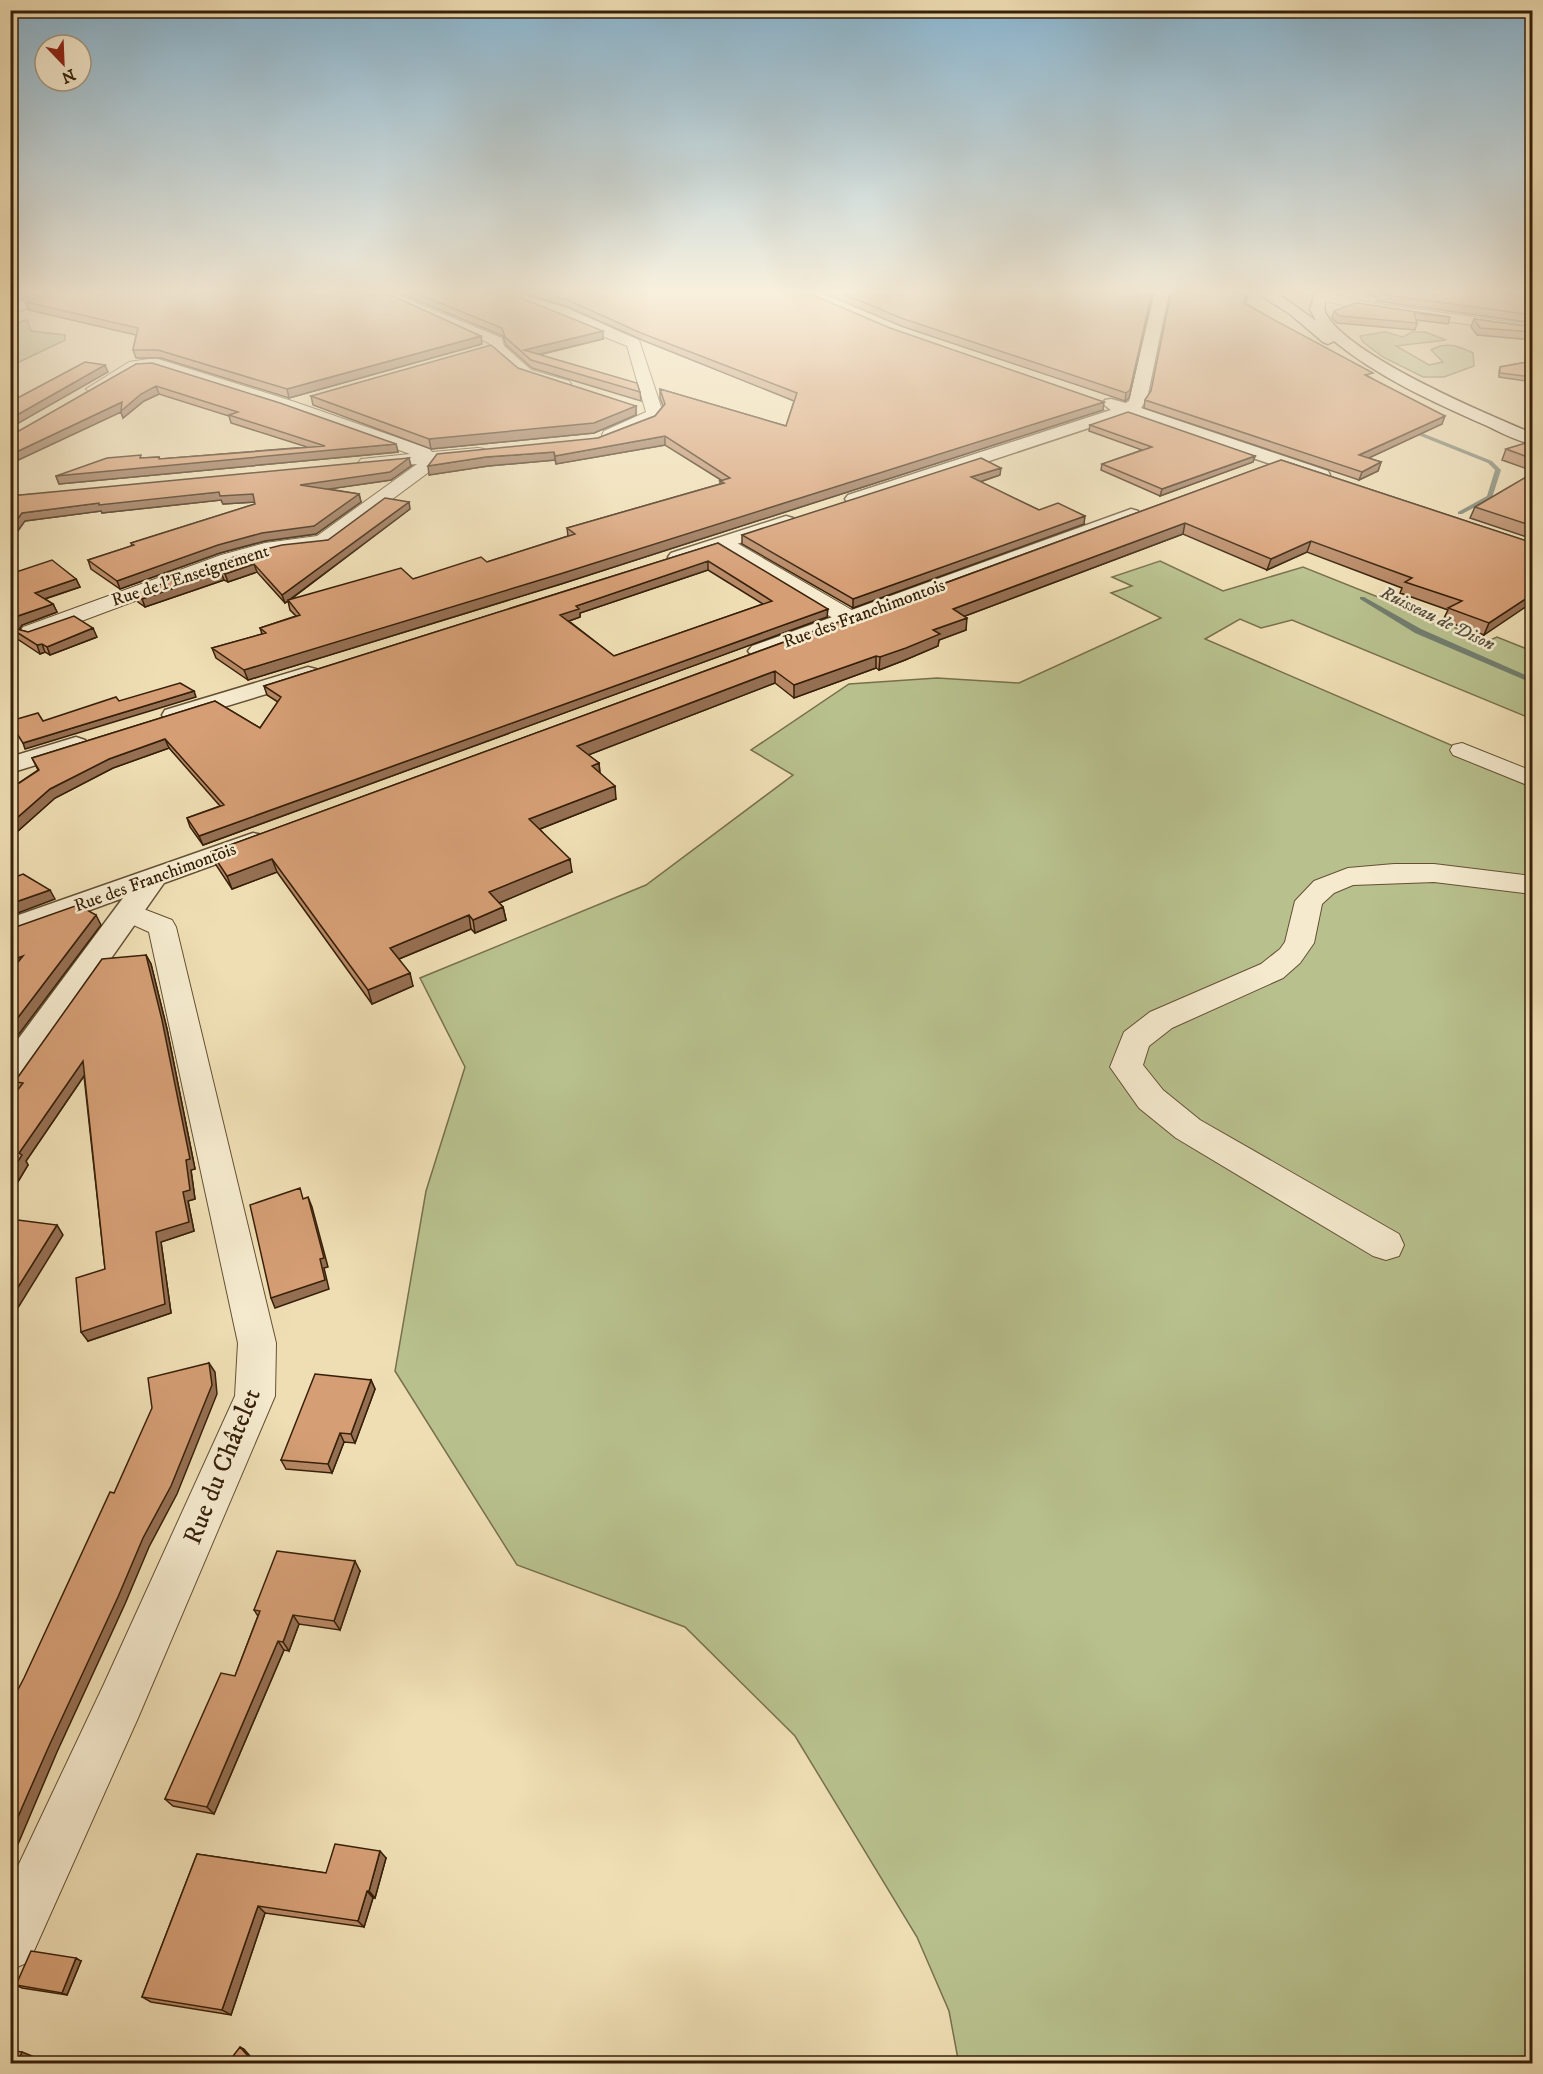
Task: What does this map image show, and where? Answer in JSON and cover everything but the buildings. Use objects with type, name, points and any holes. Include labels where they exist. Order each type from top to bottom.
[{"type":"street","points":[[78,399],[95,389]]},
{"type":"street","points":[[239,389],[422,452],[430,457]]},
{"type":"street","points":[[576,389],[580,390]]},
{"type":"street","points":[[647,389],[655,414]]},
{"type":"street","points":[[831,507],[1127,410],[1135,405],[1141,389]]},
{"type":"street","points":[[1423,389],[1451,404],[1533,439]]},
{"type":"street","points":[[289,405],[311,399]]},
{"type":"street","points":[[1096,399],[1342,482]]},
{"type":"street","points":[[634,407],[655,414]]},
{"type":"street","points":[[598,440],[655,414]]},
{"type":"street","points":[[348,465],[492,452]]},
{"type":"street","name":"Rue de l'Enseignement","points":[[32,632],[233,557],[292,544],[322,542],[427,465],[430,457]]},
{"type":"street","points":[[1248,472],[1279,460]]},
{"type":"street","name":"Rue des Franchimontois","points":[[737,660],[1149,508]]},
{"type":"street","points":[[656,564],[809,514]]},
{"type":"street","points":[[723,543],[849,618]]},
{"type":"street","points":[[159,720],[331,667]]},
{"type":"street","points":[[10,765],[91,741]]},
{"type":"street","points":[[1462,750],[1533,780]]},
{"type":"street","name":"Rue des Franchimontois","points":[[10,929],[277,832]]},
{"type":"street","points":[[1386,1245],[1188,1129],[1151,1099],[1126,1067],[1135,1040],[1161,1020],[1272,970],[1290,956],[1299,943],[1310,901],[1324,886],[1348,877],[1434,873],[1533,885]]},
{"type":"street","points":[[10,1076],[153,878]]},
{"type":"street","name":"Rue du Châtelet","points":[[10,1943],[121,1701],[255,1396],[258,1343],[162,927],[128,912]]},
{"type":"green space","points":[[1160,561],[1223,591],[1303,567],[1488,641],[1497,637],[1532,651],[1532,719],[1292,620],[1261,628],[1240,619],[1205,639],[1532,780],[1532,2063],[952,2063],[958,2059],[949,2011],[917,1937],[795,1736],[685,1627],[517,1565],[395,1371],[426,1191],[465,1067],[420,978],[646,885],[793,775],[751,750],[849,684],[937,678],[1019,683],[1161,618],[1111,593],[1132,586],[1112,577]]},
{"type":"waterway","name":"Ruisseau de Dison","points":[[1410,430],[1490,462],[1498,470],[1490,497],[1460,513]]},
{"type":"waterway","name":"Ruisseau de Dison","points":[[1362,598],[1418,631],[1532,681]]}]
